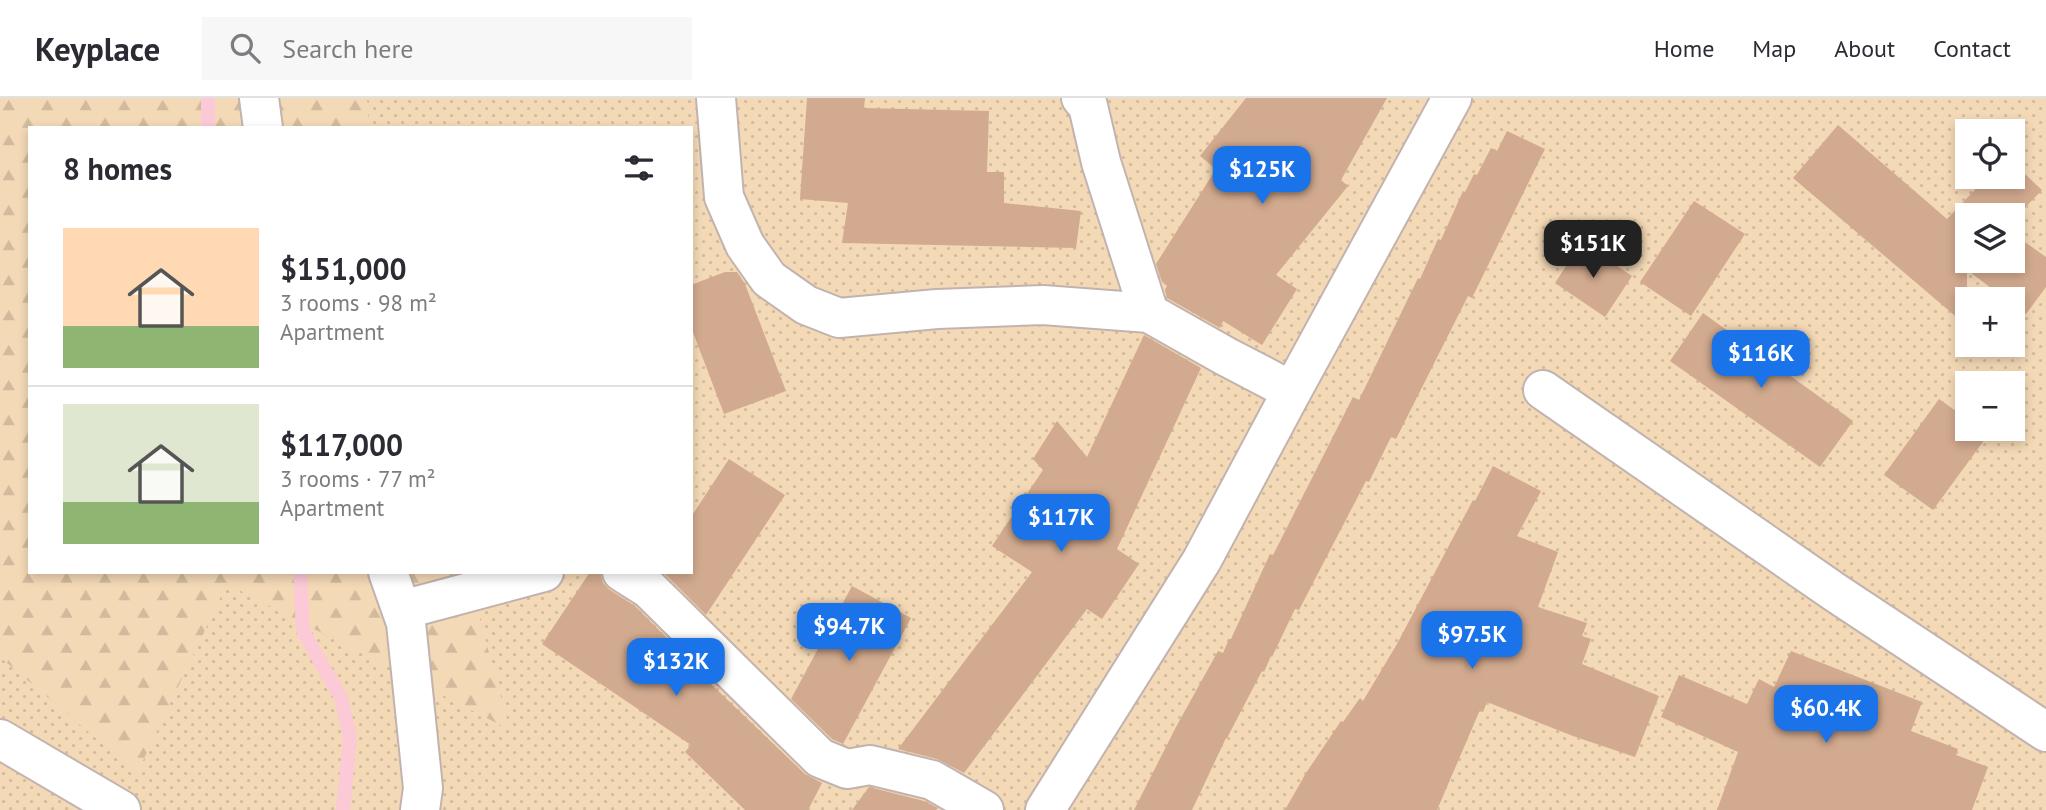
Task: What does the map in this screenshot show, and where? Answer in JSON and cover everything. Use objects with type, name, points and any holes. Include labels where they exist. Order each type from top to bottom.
[{"type":"street","points":[[259,98],[263,126]]},
{"type":"street","points":[[716,98],[724,197],[739,233],[768,279],[806,305],[839,318],[937,309],[1042,305],[1149,313],[1292,391]]},
{"type":"street","points":[[1081,98],[1088,106],[1101,162],[1149,313]]},
{"type":"street","points":[[1045,810],[1202,560],[1452,98]]},
{"type":"street","points":[[1543,390],[1825,585],[2046,733]]},
{"type":"street","points":[[389,574],[406,622],[423,788],[420,810]]},
{"type":"street","points":[[401,610],[536,574]]},
{"type":"street","points":[[625,574],[649,589],[820,758],[847,769],[870,765],[932,780],[984,810]]},
{"type":"street","points":[[0,739],[121,810]]},
{"type":"green space","points":[[0,98],[2046,98],[2046,810],[0,810]]},
{"type":"green space","points":[[0,98],[367,98],[369,126],[28,126],[28,574],[468,574],[510,730],[227,584],[137,773],[0,657]]},
{"type":"building","points":[[807,98],[865,98],[864,108],[989,111],[987,172],[1004,172],[1004,203],[1081,211],[1076,248],[842,243],[848,203],[800,199]]},
{"type":"building","points":[[1246,98],[1387,98],[1341,180],[1348,186],[1276,275],[1297,289],[1262,345],[1223,321],[1220,328],[1167,298],[1167,285],[1162,282],[1156,264],[1216,169],[1200,156]]},
{"type":"building","points":[[1838,125],[1947,219],[1955,211],[1955,273],[1967,273],[1967,287],[1955,287],[1955,316],[1793,178]]},
{"type":"building","points":[[1507,131],[1545,149],[1472,298],[1468,296],[1396,439],[1391,437],[1299,610],[1295,609],[1264,672],[1262,671],[1226,738],[1192,810],[1134,810],[1218,651],[1223,653],[1231,639],[1270,554],[1273,555],[1353,397],[1359,400],[1418,278],[1420,279],[1438,239],[1441,240],[1463,191],[1465,192],[1474,174],[1477,175],[1491,148],[1497,151]]},
{"type":"building","points":[[2025,174],[2042,190],[2025,208],[2025,203],[1962,203],[1976,189],[2025,189]]},
{"type":"building","points":[[1694,201],[1745,234],[1691,316],[1640,282]]},
{"type":"building","points":[[1582,242],[1632,276],[1605,317],[1555,283]]},
{"type":"building","points":[[2025,242],[2046,257],[2046,287],[2026,314],[2025,287],[1990,287],[1971,273],[2025,273]]},
{"type":"building","points":[[725,272],[737,272],[745,284],[786,391],[724,414],[693,332],[693,284]]},
{"type":"building","points":[[1703,313],[1853,421],[1820,467],[1670,361]]},
{"type":"building","points":[[1144,335],[1201,368],[1117,549],[1139,564],[1102,619],[1087,609],[964,773],[937,759],[898,749],[1032,572],[992,546],[1043,470],[1033,459],[1057,421],[1087,457]]},
{"type":"building","points":[[1939,399],[1955,410],[1955,441],[1984,441],[1933,510],[1884,475]]},
{"type":"building","points":[[729,459],[785,495],[706,615],[665,574],[693,574],[693,514]]},
{"type":"building","points":[[1493,466],[1541,491],[1517,536],[1558,552],[1538,607],[1587,623],[1582,636],[1591,639],[1582,664],[1659,696],[1635,757],[1487,702],[1483,712],[1480,710],[1437,810],[1285,810],[1341,721],[1343,722],[1360,698],[1363,701],[1397,644]]},
{"type":"building","points":[[589,574],[601,574],[603,583],[610,590],[635,606],[681,652],[678,656],[691,665],[805,774],[822,783],[808,810],[745,810],[685,752],[691,745],[542,644]]},
{"type":"building","points":[[852,586],[911,618],[843,744],[832,739],[791,699]]},
{"type":"building","points":[[1791,651],[1922,702],[1911,731],[1958,749],[1956,755],[1988,767],[1972,810],[1717,810],[1738,752],[1661,717],[1679,675],[1747,704],[1759,679],[1774,687]]},
{"type":"building","points":[[869,787],[924,801],[938,808],[852,810]]},
{"type":"waterway","points":[[208,98],[208,126]]},
{"type":"waterway","points":[[300,574],[303,631],[341,698],[350,737],[343,810]]}]
